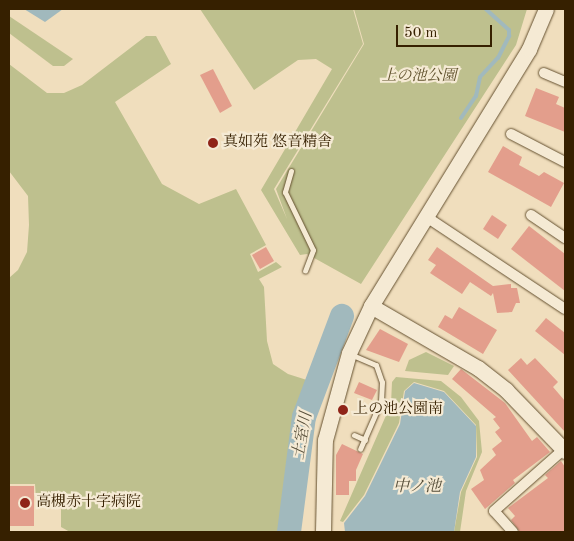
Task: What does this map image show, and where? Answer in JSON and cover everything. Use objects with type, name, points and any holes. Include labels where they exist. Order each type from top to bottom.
[{"type":"street","points":[[323,532],[325,440],[349,353],[371,306],[428,218],[529,49],[546,9]]},
{"type":"street","points":[[544,73],[565,82]]},
{"type":"street","points":[[511,134],[565,162]]},
{"type":"street","points":[[531,215],[565,238]]},
{"type":"street","points":[[428,218],[565,309]]},
{"type":"street","points":[[371,306],[478,368],[506,390],[565,450],[494,511],[513,532]]},
{"type":"lane","points":[[291,171],[285,192],[296,221],[313,250],[305,271]]},
{"type":"lane","points":[[349,353],[376,365],[382,382],[381,401],[360,449]]},
{"type":"lane","points":[[354,435],[365,440]]},
{"type":"green space","name":"上の池公園","points":[[200,9],[353,9],[363,44],[274,189],[287,219],[276,189],[364,44],[354,9],[527,9],[516,45],[361,284],[307,254],[300,255],[261,190],[332,69],[316,59],[298,60],[254,90]]},
{"type":"green space","points":[[9,16],[73,59],[64,66],[53,66],[9,33]]},
{"type":"green space","points":[[146,36],[156,36],[171,64],[115,102],[162,184],[199,204],[236,189],[266,245],[250,254],[258,272],[276,262],[282,267],[259,279],[264,287],[267,341],[273,364],[288,374],[310,381],[297,415],[282,532],[70,532],[61,527],[61,507],[43,507],[43,499],[36,499],[35,484],[9,484],[9,278],[18,270],[27,252],[29,225],[28,196],[9,171],[9,64],[47,93],[64,93],[82,85]]},
{"type":"green space","points":[[426,352],[454,366],[448,375],[405,371],[409,360]]},
{"type":"green space","points":[[396,377],[441,381],[461,397],[479,421],[482,452],[466,491],[460,532],[454,532],[461,492],[477,457],[476,425],[444,391],[414,382],[404,391],[399,423],[364,495],[343,522],[340,521],[391,404],[392,382]]},
{"type":"green space","points":[[315,404],[298,506],[301,532],[293,532],[308,417]]},
{"type":"water","points":[[24,9],[63,9],[45,22]]},
{"type":"water","name":"中ノ池","points":[[414,383],[444,392],[476,426],[476,457],[460,492],[454,532],[345,532],[344,523],[365,496],[400,424],[405,391]]},
{"type":"building","points":[[213,69],[232,106],[220,113],[200,75]]},
{"type":"building","points":[[536,88],[559,97],[556,104],[565,108],[565,132],[525,116]]},
{"type":"building","points":[[503,146],[522,157],[519,165],[539,176],[544,172],[564,183],[551,207],[488,172]]},
{"type":"building","points":[[492,215],[507,225],[498,239],[483,229]]},
{"type":"building","points":[[529,226],[565,254],[565,291],[511,249]]},
{"type":"building","points":[[266,247],[274,261],[260,269],[252,255]]},
{"type":"building","points":[[437,247],[493,286],[511,284],[511,288],[517,288],[520,303],[516,303],[512,312],[497,313],[493,293],[491,296],[470,282],[462,294],[430,273],[436,265],[428,260]]},
{"type":"building","points":[[459,307],[497,330],[483,354],[438,327],[445,315],[452,319]]},
{"type":"building","points":[[546,318],[565,333],[565,355],[535,331]]},
{"type":"building","points":[[380,329],[408,344],[399,362],[366,350]]},
{"type":"building","points":[[521,358],[527,365],[535,358],[558,382],[553,387],[565,401],[565,432],[508,370]]},
{"type":"building","points":[[461,369],[505,403],[532,441],[537,437],[550,452],[513,480],[515,483],[485,509],[471,489],[484,480],[480,470],[496,455],[492,449],[502,441],[495,432],[500,428],[493,419],[496,417],[452,379]]},
{"type":"building","points":[[359,382],[377,390],[372,400],[354,393]]},
{"type":"building","points":[[342,444],[363,454],[356,470],[356,481],[349,481],[349,495],[336,495],[336,455]]},
{"type":"building","points":[[561,461],[565,467],[565,532],[520,532],[511,520],[515,516],[508,508],[548,478],[545,475]]},
{"type":"building","name":"高槻赤十字病院","points":[[9,486],[34,486],[34,526],[9,526]]},
{"type":"waterway","points":[[461,118],[476,96],[480,77],[498,58],[509,36],[509,30],[486,9]]},
{"type":"waterway","name":"土室川","points":[[289,532],[304,417],[342,316]]},
{"type":"place","name":"真如苑 悠音精舎","points":[[213,143]]},
{"type":"place","name":"上の池公園南","points":[[343,410]]},
{"type":"place","name":"高槻赤十字病院","points":[[25,503]]}]
